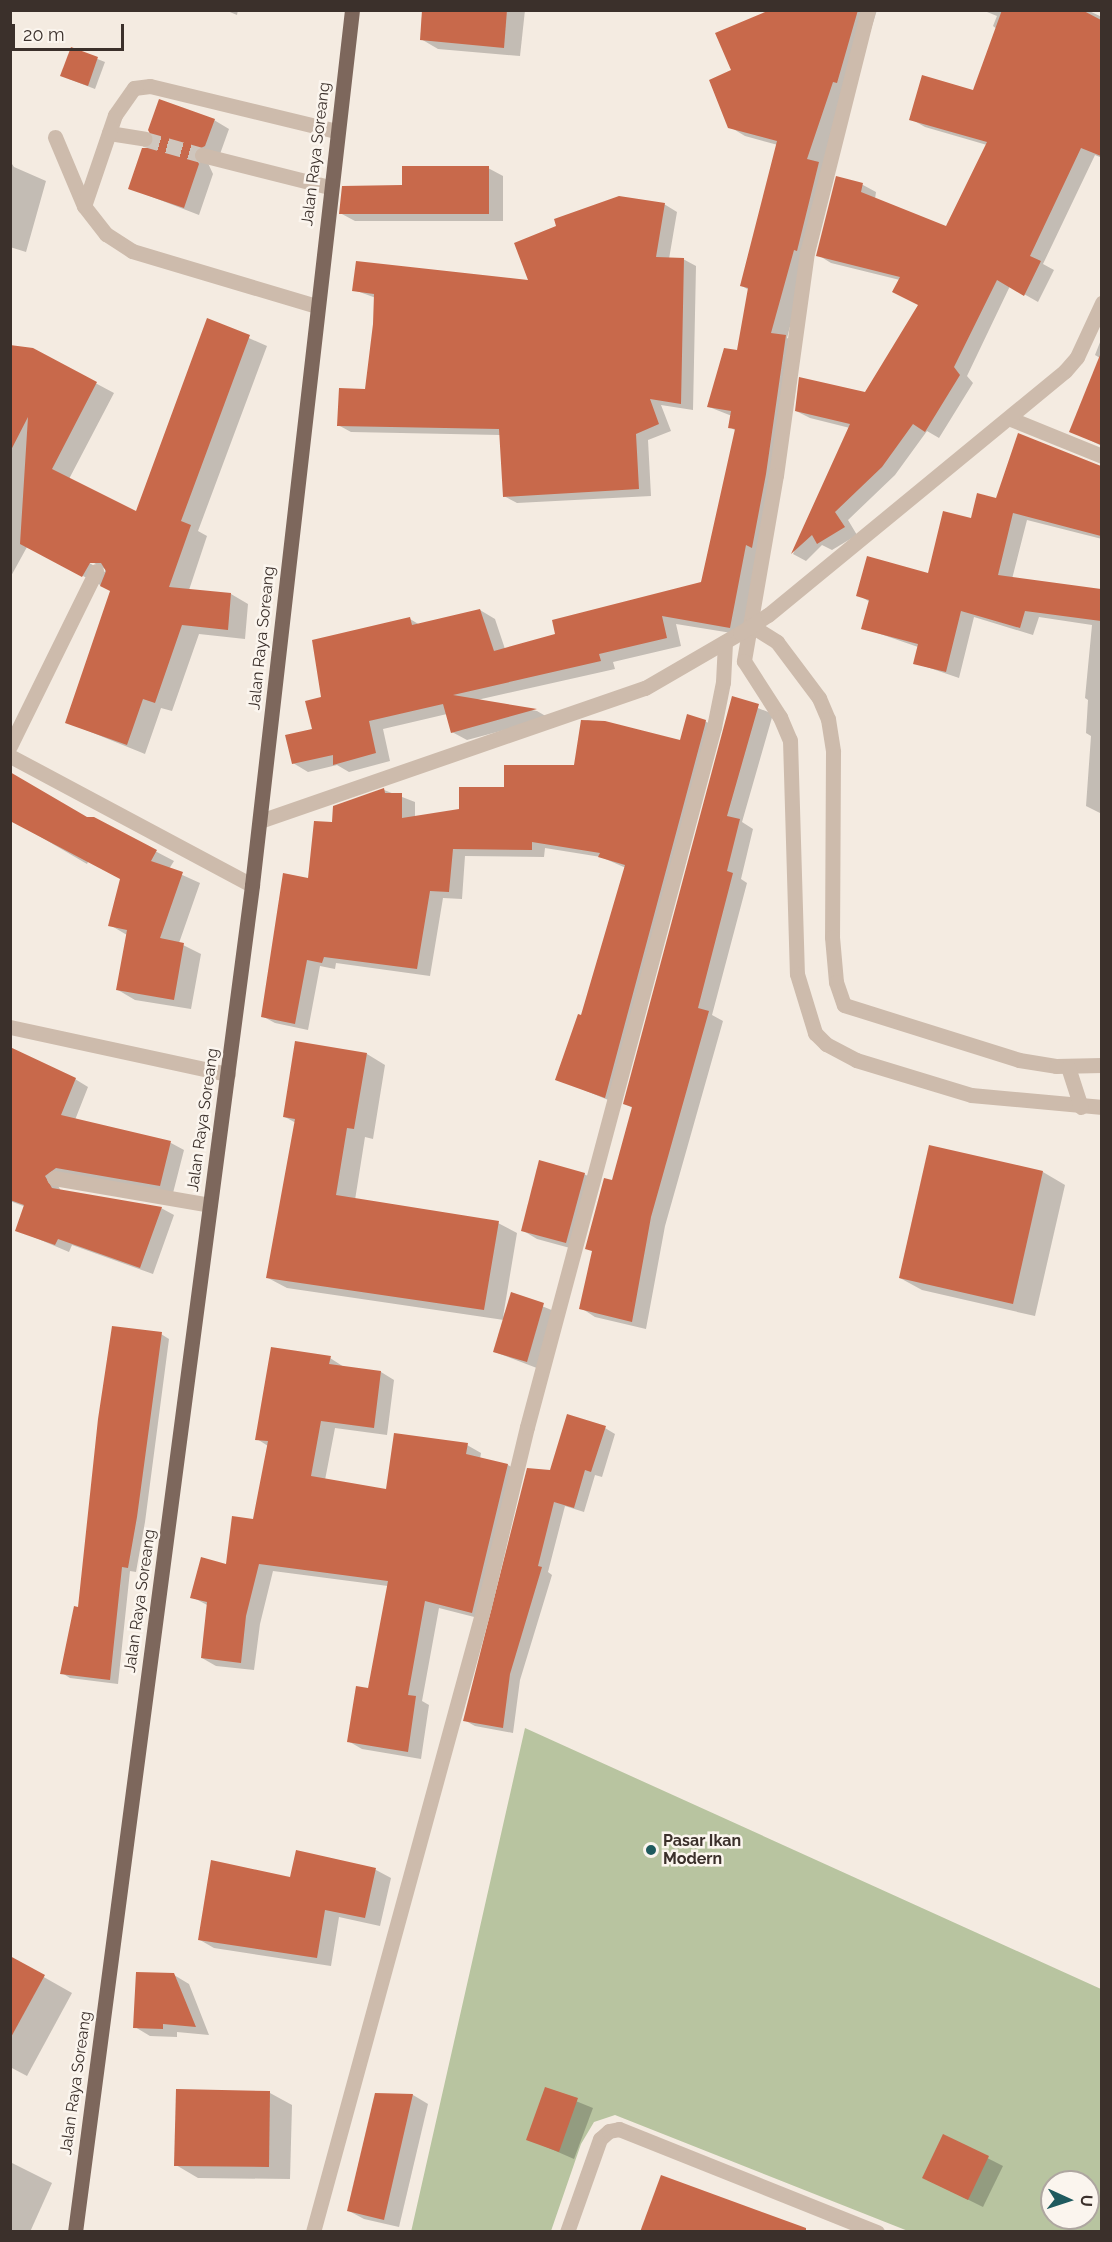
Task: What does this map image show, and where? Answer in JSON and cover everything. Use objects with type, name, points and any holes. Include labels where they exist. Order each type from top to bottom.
[{"type":"main road","name":"Jalan Raya Soreang","points":[[75,2232],[260,821],[329,187],[352,10]]},
{"type":"street","points":[[868,10],[807,252],[776,475],[744,661],[780,717],[790,740],[797,974],[815,1033],[826,1044],[856,1060],[971,1095],[1081,1107],[1101,1107]]},
{"type":"street","points":[[84,206],[109,133],[129,92],[142,86],[336,131]]},
{"type":"street","points":[[109,133],[145,139]]},
{"type":"street","points":[[55,137],[84,206],[106,234],[132,251],[316,306]]},
{"type":"street","points":[[202,155],[329,187]]},
{"type":"street","points":[[260,821],[645,688],[725,642],[768,615],[1011,419],[1077,357],[1101,303]]},
{"type":"street","points":[[1011,419],[1101,456]]},
{"type":"street","points":[[10,746],[96,571]]},
{"type":"street","points":[[750,625],[777,642],[819,698],[828,719],[833,752],[832,937],[836,982],[844,1005],[1019,1060],[1068,1067],[1101,1065]]},
{"type":"street","points":[[313,2232],[481,1617],[527,1426],[714,727],[723,682],[725,642]]},
{"type":"street","points":[[10,756],[252,885]]},
{"type":"street","points":[[10,1027],[228,1074]]},
{"type":"street","points":[[1068,1067],[1081,1107]]},
{"type":"street","points":[[54,1178],[210,1205]]},
{"type":"street","points":[[567,2232],[600,2139],[609,2131],[619,2129],[877,2232]]},
{"type":"green space","name":"Pasar Ikan Modern","points":[[525,1728],[1101,1989],[1101,2231],[908,2231],[615,2115],[594,2122],[581,2144],[551,2231],[411,2232]]},
{"type":"building","points":[[422,10],[507,10],[504,48],[420,40]]},
{"type":"building","points":[[770,10],[858,10],[837,83],[833,82],[807,159],[819,162],[797,251],[794,250],[771,333],[786,335],[766,474],[752,548],[746,545],[730,628],[662,616],[667,638],[599,654],[601,661],[453,695],[537,709],[451,733],[443,704],[369,721],[376,753],[333,765],[333,755],[292,764],[285,735],[312,729],[305,701],[321,697],[312,640],[410,617],[412,625],[480,609],[494,651],[555,634],[552,620],[701,582],[735,429],[728,428],[731,411],[707,407],[724,348],[737,350],[748,288],[740,286],[777,141],[728,128],[709,80],[731,70],[715,33]]},
{"type":"building","points":[[1002,10],[1082,10],[1101,20],[1101,156],[1081,148],[1030,256],[1041,261],[1024,296],[997,280],[954,367],[960,375],[925,432],[913,424],[882,467],[835,512],[845,527],[817,544],[812,535],[791,554],[850,424],[795,411],[799,377],[865,392],[918,305],[892,292],[900,277],[816,256],[836,176],[863,183],[861,192],[946,226],[987,142],[909,120],[922,75],[973,90]]},
{"type":"building","points":[[71,47],[98,57],[88,86],[60,76]]},
{"type":"building","points":[[159,99],[215,119],[205,146],[193,152],[199,164],[184,208],[128,189],[142,148],[149,148],[154,141],[148,130]]},
{"type":"building","points":[[402,166],[489,166],[489,214],[339,214],[342,186],[402,185]]},
{"type":"building","points":[[619,196],[665,203],[656,257],[684,258],[681,404],[650,399],[659,424],[636,434],[639,489],[503,497],[499,429],[337,426],[339,388],[365,389],[373,324],[374,294],[352,291],[356,261],[528,280],[514,243],[556,226],[554,219]]},
{"type":"building","points":[[207,318],[250,335],[181,521],[191,525],[169,587],[231,593],[228,630],[182,625],[155,703],[143,699],[127,745],[65,723],[110,591],[100,586],[106,571],[101,563],[90,563],[82,577],[20,544],[28,417],[10,452],[10,345],[33,348],[97,382],[52,469],[136,511]]},
{"type":"building","points":[[1101,355],[1101,445],[1069,432]]},
{"type":"building","points":[[1018,433],[1101,466],[1101,536],[1013,513],[998,575],[1101,589],[1101,621],[1025,611],[1020,628],[961,611],[946,672],[913,664],[918,644],[861,629],[869,600],[856,596],[867,556],[928,573],[943,511],[971,518],[977,493],[996,498]]},
{"type":"building","points":[[732,696],[759,704],[727,816],[740,819],[727,871],[733,873],[698,1008],[709,1011],[651,1217],[632,1322],[579,1309],[592,1251],[585,1249],[604,1178],[612,1180],[632,1107],[623,1104]]},
{"type":"building","points":[[687,714],[706,720],[705,725],[605,1098],[555,1080],[578,1014],[581,1015],[625,865],[598,857],[600,853],[532,842],[532,850],[453,849],[449,892],[430,891],[417,969],[324,957],[322,963],[307,960],[295,1024],[261,1017],[283,873],[308,878],[314,821],[332,822],[333,806],[384,788],[385,793],[402,793],[402,818],[459,809],[459,787],[504,787],[504,765],[574,765],[581,720],[605,721],[680,740]]},
{"type":"building","points":[[10,772],[87,817],[94,817],[157,850],[151,861],[183,872],[160,938],[184,943],[174,1000],[116,990],[127,930],[108,926],[120,879],[10,821]]},
{"type":"building","points":[[295,1041],[367,1053],[354,1129],[347,1128],[336,1195],[499,1221],[484,1310],[266,1278],[295,1119],[283,1117]]},
{"type":"building","points":[[10,1047],[76,1078],[61,1115],[171,1141],[160,1186],[56,1168],[45,1176],[52,1188],[162,1207],[140,1268],[58,1239],[55,1245],[15,1231],[24,1205],[10,1200]]},
{"type":"building","points":[[929,1145],[1043,1171],[1013,1304],[899,1278]]},
{"type":"building","points":[[539,1160],[585,1173],[566,1243],[521,1231]]},
{"type":"building","points":[[511,1292],[544,1303],[527,1362],[493,1352]]},
{"type":"building","points":[[112,1326],[162,1332],[137,1517],[128,1568],[122,1567],[110,1680],[60,1674],[74,1606],[78,1607],[98,1419]]},
{"type":"building","points":[[271,1347],[331,1356],[329,1364],[381,1371],[374,1428],[321,1421],[311,1476],[386,1489],[394,1433],[468,1443],[466,1454],[508,1464],[472,1613],[425,1601],[408,1695],[416,1696],[408,1752],[347,1742],[356,1686],[368,1688],[388,1581],[259,1564],[246,1616],[241,1663],[201,1658],[207,1602],[190,1598],[201,1557],[226,1564],[232,1516],[253,1519],[268,1441],[255,1440]]},
{"type":"building","points":[[567,1414],[606,1426],[591,1472],[585,1470],[574,1508],[554,1502],[538,1566],[542,1567],[510,1674],[503,1728],[463,1721],[527,1468],[550,1470]]},
{"type":"building","points":[[296,1850],[376,1868],[365,1918],[325,1910],[317,1958],[198,1940],[211,1860],[290,1877]]},
{"type":"building","points":[[10,1956],[45,1975],[10,2039]]},
{"type":"building","points":[[136,1972],[174,1973],[196,2027],[163,2024],[163,2029],[133,2028]]},
{"type":"building","points":[[545,2087],[578,2098],[559,2152],[526,2140]]},
{"type":"building","points":[[176,2089],[270,2091],[269,2167],[174,2166]]},
{"type":"building","points":[[375,2093],[413,2094],[384,2220],[347,2211]]},
{"type":"building","points":[[943,2134],[989,2156],[968,2200],[922,2178]]},
{"type":"building","points":[[661,2175],[806,2228],[806,2232],[640,2232]]},
{"type":"tunnel","points":[[145,139],[202,155]]},
{"type":"place","name":"Pasar Ikan Modern","points":[[651,1850]]}]
